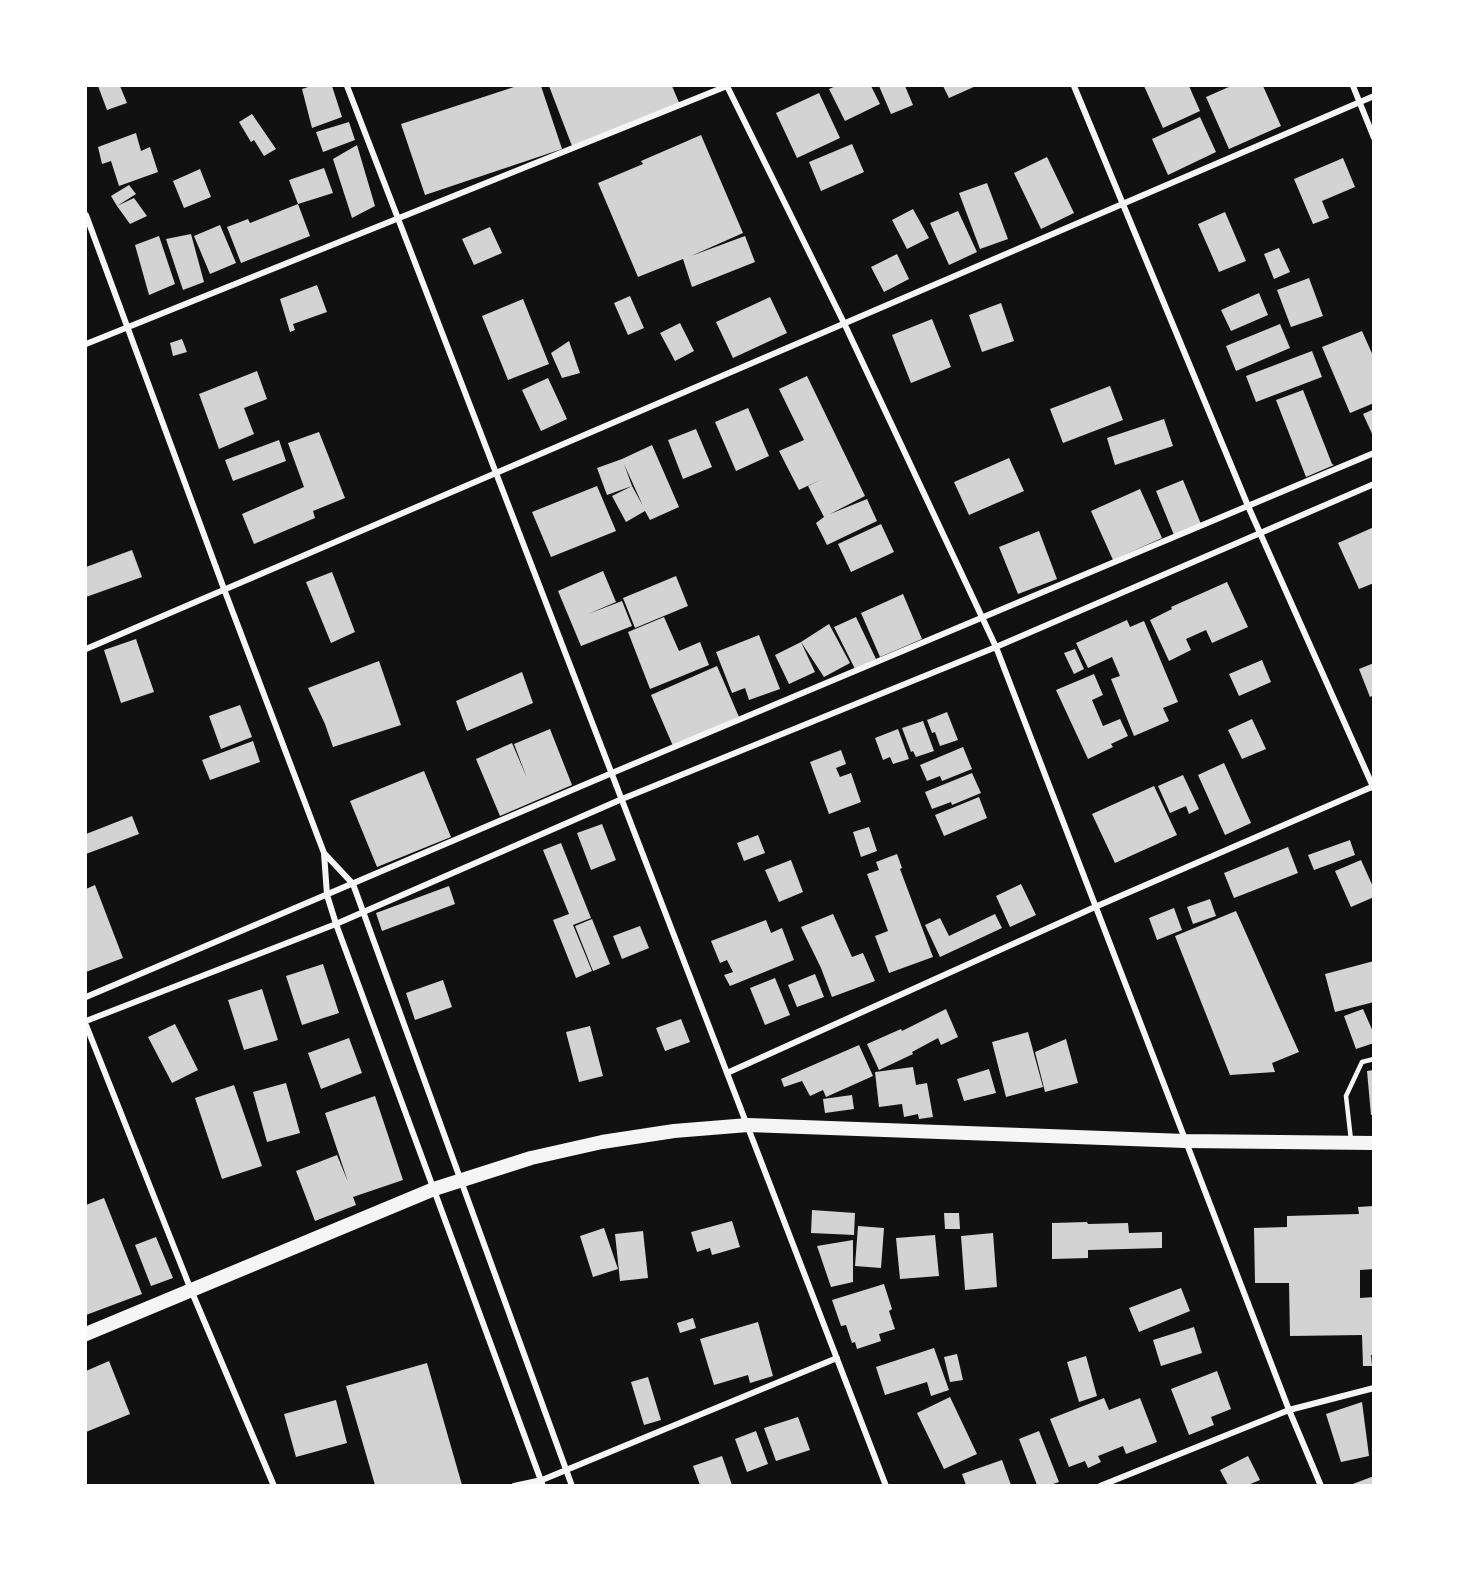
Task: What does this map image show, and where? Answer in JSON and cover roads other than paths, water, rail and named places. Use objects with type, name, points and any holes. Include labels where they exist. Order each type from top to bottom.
[{"type":"highway","points":[[86,1334],[460,1179],[531,1158],[602,1142],[674,1131],[748,1125],[1185,1141],[1374,1143]]},
{"type":"street","points":[[347,86],[886,1485]]},
{"type":"street","points":[[86,344],[727,86],[844,323],[996,647],[1289,1410],[1321,1485]]},
{"type":"street","points":[[727,1072],[1095,907],[1373,787],[1248,506],[1074,86]]},
{"type":"street","points":[[1353,86],[1374,138]]},
{"type":"street","points":[[86,649],[1374,96]]},
{"type":"street","points":[[86,215],[324,853],[327,895],[336,924],[541,1484]]},
{"type":"street","points":[[86,997],[1374,453]]},
{"type":"street","points":[[274,1485],[191,1290],[86,1023],[336,924],[622,799],[996,647],[1374,484]]},
{"type":"street","points":[[324,853],[352,884],[572,1485]]},
{"type":"street","points":[[514,1485],[541,1484],[566,1470],[837,1358]]},
{"type":"street","points":[[1100,1485],[1289,1410],[1374,1388]]},
{"type":"lane","points":[[1351,1143],[1346,1096],[1362,1062],[1374,1059]]}]
